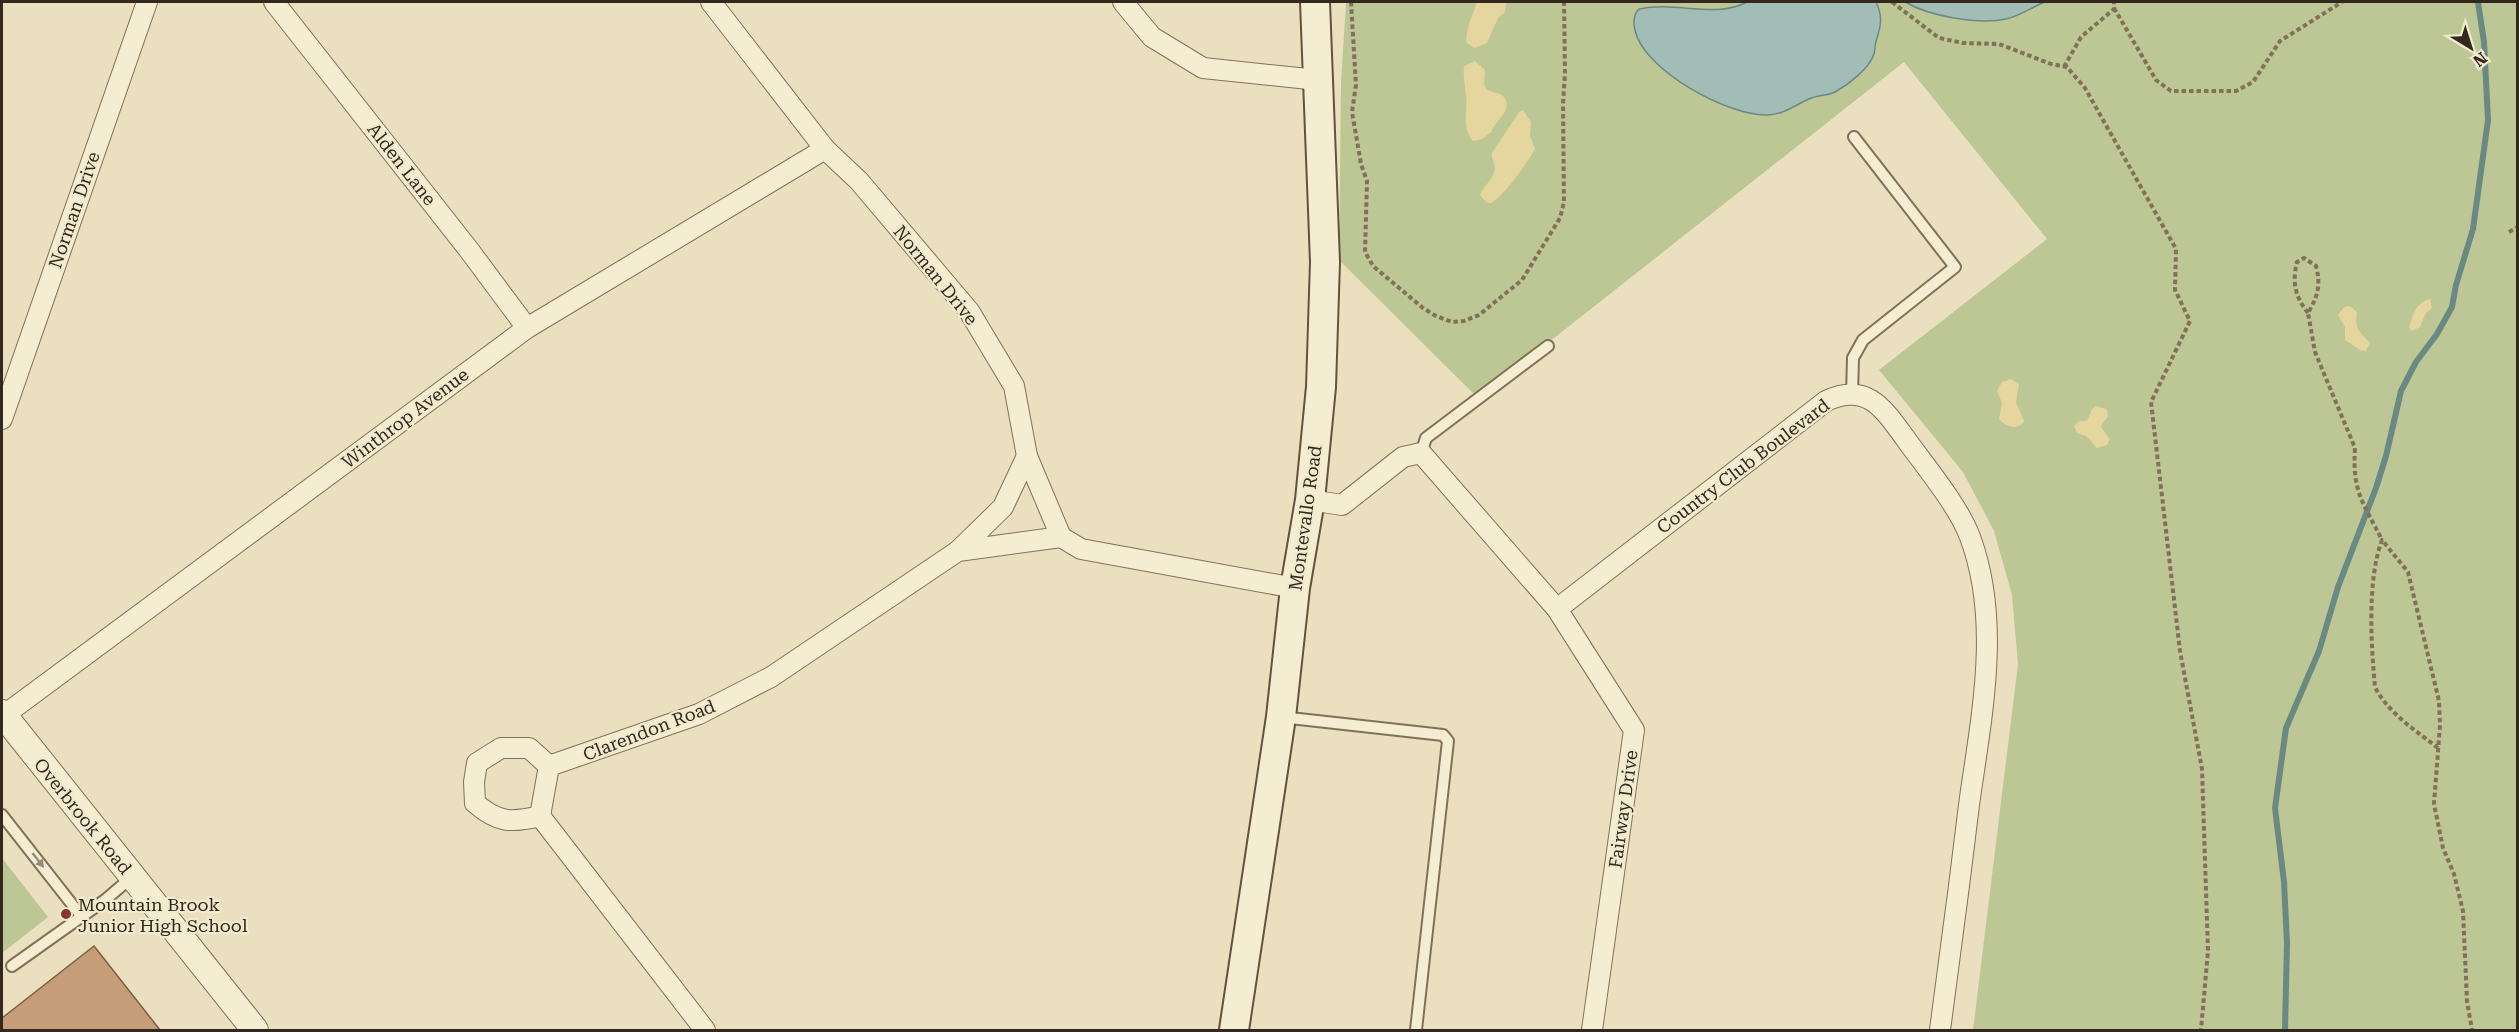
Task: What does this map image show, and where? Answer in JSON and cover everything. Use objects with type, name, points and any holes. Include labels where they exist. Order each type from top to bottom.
[{"type":"main road","name":"Montevallo Road","points":[[1234,1030],[1281,717],[1295,588],[1310,500],[1322,387],[1325,262],[1315,2]]},
{"type":"street","name":"Norman Drive","points":[[2,419],[147,2]]},
{"type":"street","name":"Alden Lane","points":[[274,2],[469,250],[527,328]]},
{"type":"street","name":"Norman Drive","points":[[711,2],[825,148],[859,181],[969,311],[1014,387],[1027,456],[1061,537]]},
{"type":"street","points":[[1123,2],[1152,37],[1203,68],[1318,80]]},
{"type":"street","name":"Winthrop Avenue","points":[[2,715],[527,328],[825,148]]},
{"type":"street","name":"Country Club Boulevard","points":[[1557,609],[1826,401],[1837,396],[1852,395],[1872,399],[1889,416],[1942,489],[1970,535],[1987,600],[1986,678],[1940,1030]]},
{"type":"street","points":[[1310,500],[1342,505],[1403,457],[1421,453],[1557,609]]},
{"type":"street","points":[[958,551],[1004,507],[1027,456]]},
{"type":"street","points":[[1061,537],[1081,549],[1295,588]]},
{"type":"street","name":"Clarendon Road","points":[[549,766],[699,714],[771,677],[958,551],[1061,537]]},
{"type":"street","name":"Fairway Drive","points":[[1557,609],[1634,730],[1592,1030]]},
{"type":"street","name":"Overbrook Road","points":[[2,715],[255,1030]]},
{"type":"street","points":[[540,816],[520,821],[490,816],[475,803],[474,782],[477,763],[501,748],[530,748],[549,766],[540,816],[705,1030]]},
{"type":"lane","points":[[1852,395],[1853,358],[1863,340],[1955,267],[1854,137]]},
{"type":"lane","points":[[1421,453],[1426,438],[1548,346]]},
{"type":"lane","points":[[1281,717],[1443,735],[1448,741],[1416,1030]]},
{"type":"lane","points":[[2,815],[82,917]]},
{"type":"lane","points":[[12,966],[82,917],[132,877]]},
{"type":"path","points":[[1351,2],[1356,85],[1352,112],[1361,164],[1367,181],[1365,252],[1373,266],[1423,308],[1452,322],[1464,321],[1479,315],[1522,280],[1560,218],[1564,202],[1564,2]]},
{"type":"path","points":[[1892,2],[1939,38],[1963,43],[2000,44],[2026,55],[2067,67],[2085,88],[2176,249],[2175,290],[2190,321],[2151,402],[2180,651],[2202,769],[2208,951],[2201,1030]]},
{"type":"path","points":[[2064,67],[2082,37],[2114,8],[2115,2]]},
{"type":"path","points":[[2114,8],[2156,80],[2171,91],[2236,91],[2253,82],[2280,41],[2342,2]]},
{"type":"path","points":[[2509,232],[2517,227]]},
{"type":"path","points":[[2308,313],[2317,298],[2320,283],[2316,266],[2304,258],[2298,262],[2294,273],[2298,301],[2308,313],[2315,352],[2355,448],[2354,465],[2358,496],[2382,540],[2408,572],[2439,701],[2440,724],[2434,804],[2436,822],[2463,911],[2467,1001],[2472,1030]]},
{"type":"path","points":[[2382,540],[2375,560],[2373,584],[2375,687],[2381,699],[2390,709],[2438,748]]},
{"type":"green space","points":[[1346,2],[2517,2],[2517,1030],[1973,1030],[2018,664],[2012,595],[1994,531],[1963,472],[1879,370],[2047,239],[1904,62],[1478,398],[1339,260],[1341,83]]},
{"type":"green space","points":[[2,858],[48,917],[2,953]]},
{"type":"sand","points":[[1477,2],[1506,2],[1505,12],[1498,18],[1487,43],[1475,48],[1467,43],[1466,39]]},
{"type":"sand","points":[[1475,61],[1485,70],[1486,89],[1502,95],[1507,107],[1491,132],[1482,139],[1473,141],[1466,124],[1464,66]]},
{"type":"sand","points":[[1523,110],[1531,122],[1530,136],[1535,149],[1509,186],[1491,203],[1487,203],[1480,195],[1494,172],[1492,153],[1519,112]]},
{"type":"sand","points":[[2430,299],[2432,308],[2426,313],[2420,327],[2412,331],[2409,328],[2416,310],[2421,303]]},
{"type":"sand","points":[[2350,306],[2357,312],[2358,329],[2370,343],[2366,351],[2360,350],[2345,340],[2345,327],[2338,315],[2344,307]]},
{"type":"sand","points":[[2011,379],[2019,384],[2016,402],[2024,421],[2015,427],[2008,426],[1999,419],[2002,403],[1997,391],[2002,382]]},
{"type":"sand","points":[[2096,406],[2106,409],[2107,417],[2101,427],[2110,439],[2107,445],[2097,448],[2086,436],[2077,433],[2074,426],[2079,421],[2087,421],[2092,409]]},
{"type":"water","points":[[1747,2],[1876,2],[1880,12],[1880,22],[1874,54],[1863,71],[1835,92],[1767,115],[1731,108],[1689,88],[1654,60],[1641,45],[1635,30],[1634,19],[1639,9],[1667,7],[1709,10],[1735,7]]},
{"type":"water","points":[[1905,2],[2045,2],[2011,18],[1982,21],[1940,15]]},
{"type":"building","points":[[94,946],[160,1030],[2,1030],[2,1018]]},
{"type":"waterway","points":[[2285,1030],[2287,943],[2284,882],[2275,808],[2286,728],[2319,651],[2338,587],[2376,488],[2401,391],[2416,362],[2437,334],[2452,307],[2456,285],[2473,229],[2488,120],[2484,42],[2478,2]]},
{"type":"place","name":"Mountain Brook Junior High School","points":[[66,914]]}]
